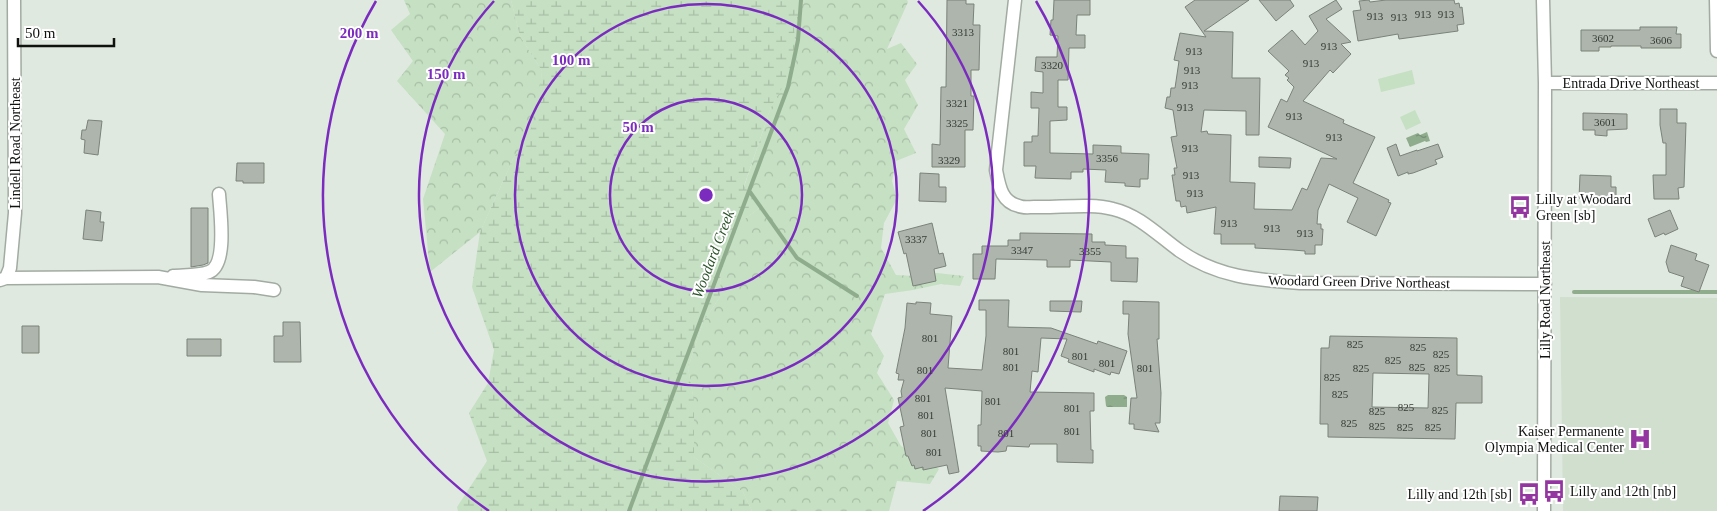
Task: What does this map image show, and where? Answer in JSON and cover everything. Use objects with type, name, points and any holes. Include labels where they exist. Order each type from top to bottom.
[{"type":"street","name":"Lindell Road Northeast","points":[[3,279],[10,268],[15,213],[14,0]]},
{"type":"street","name":"Woodard Green Drive Northeast","points":[[1015,0],[996,170],[999,187],[1004,197],[1018,206],[1054,208],[1092,206],[1113,209],[1135,218],[1181,252],[1206,266],[1229,274],[1260,281],[1300,283],[1545,284]]},
{"type":"street","name":"Lilly Road Northeast","points":[[1543,0],[1545,83],[1544,511]]},
{"type":"street","points":[[1716,0],[1717,51]]},
{"type":"street","name":"Entrada Drive Northeast","points":[[1545,83],[1717,83]]},
{"type":"street","points":[[3,279],[158,277],[210,272],[218,264],[222,248],[219,194]]},
{"type":"street","points":[[158,277],[202,285],[274,290]]},
{"type":"shaded area","name":"Kaiser Permanente Olympia Medical Center","points":[[1560,297],[1717,298],[1717,511],[1563,511]]},
{"type":"green space","points":[[404,0],[511,0],[520,36],[542,71],[537,120],[513,159],[480,232],[430,272],[423,199],[445,134],[397,81],[413,61],[391,30],[410,14]]},
{"type":"green space","points":[[511,0],[805,0],[794,24],[796,64],[771,107],[744,186],[761,207],[721,236],[720,297],[703,322],[688,368],[694,401],[694,457],[743,492],[752,511],[458,511],[457,507],[487,461],[469,413],[488,383],[494,350],[472,287],[480,232],[513,159],[536,120],[542,71],[520,36]]},
{"type":"green space","points":[[805,0],[907,0],[908,2],[887,49],[901,43],[917,64],[905,80],[918,105],[904,129],[916,153],[896,161],[892,181],[897,199],[884,223],[881,248],[896,275],[914,276],[937,273],[964,276],[960,286],[941,284],[885,294],[871,334],[884,356],[877,373],[894,400],[888,423],[901,446],[939,469],[930,484],[897,481],[889,511],[752,511],[743,492],[694,457],[694,401],[688,368],[703,322],[720,297],[721,236],[761,207],[744,187],[771,107],[795,64],[794,24]]},
{"type":"green space","points":[[1412,70],[1415,84],[1381,92],[1378,79]]},
{"type":"green space","points":[[1415,110],[1421,123],[1406,130],[1400,117]]},
{"type":"water","points":[[1427,132],[1430,141],[1410,147],[1406,138],[1418,133],[1420,135]]},
{"type":"water","points":[[1108,395],[1124,395],[1127,397],[1127,407],[1107,407],[1105,397]]},
{"type":"building","points":[[947,0],[966,0],[966,4],[974,4],[973,25],[980,25],[979,70],[971,70],[971,96],[974,96],[973,130],[965,130],[965,167],[932,167],[932,144],[940,145],[941,87],[946,87]]},
{"type":"building","points":[[1054,0],[1090,0],[1090,15],[1077,15],[1076,35],[1085,35],[1085,48],[1069,48],[1068,80],[1058,80],[1058,107],[1067,107],[1067,120],[1050,121],[1050,153],[1093,154],[1093,145],[1121,146],[1121,153],[1149,154],[1148,179],[1140,179],[1140,187],[1125,186],[1125,183],[1105,182],[1106,170],[1083,169],[1083,172],[1071,172],[1071,179],[1035,178],[1036,166],[1024,166],[1024,142],[1032,142],[1032,136],[1038,136],[1039,108],[1031,108],[1031,92],[1043,93],[1043,72],[1035,71],[1036,57],[1057,57],[1058,36],[1050,35]]},
{"type":"building","points":[[1195,0],[1249,0],[1204,31],[1233,32],[1232,78],[1260,78],[1259,135],[1246,135],[1246,111],[1204,110],[1201,132],[1207,131],[1208,134],[1231,135],[1230,182],[1255,183],[1254,209],[1292,210],[1302,188],[1307,190],[1321,158],[1337,159],[1268,127],[1281,99],[1287,102],[1294,87],[1285,75],[1289,71],[1268,51],[1292,30],[1305,45],[1318,31],[1309,16],[1336,0],[1342,9],[1326,19],[1351,42],[1341,44],[1351,54],[1333,73],[1330,70],[1303,101],[1344,120],[1343,123],[1375,137],[1353,183],[1389,200],[1388,202],[1391,203],[1376,236],[1347,222],[1358,198],[1329,184],[1318,210],[1317,224],[1321,224],[1321,229],[1323,229],[1322,245],[1315,245],[1315,254],[1305,254],[1305,251],[1255,248],[1255,244],[1221,244],[1221,234],[1214,234],[1216,207],[1187,213],[1186,206],[1181,207],[1180,201],[1176,201],[1172,175],[1175,175],[1174,168],[1177,168],[1171,137],[1177,136],[1173,110],[1165,108],[1167,97],[1170,97],[1171,88],[1175,88],[1179,61],[1174,60],[1180,33],[1206,37],[1185,7]]},
{"type":"building","points":[[1259,0],[1290,0],[1294,6],[1276,21]]},
{"type":"building","points":[[1369,0],[1370,2],[1386,0],[1454,0],[1455,4],[1459,3],[1460,8],[1462,7],[1464,24],[1457,25],[1458,31],[1399,39],[1398,34],[1358,41],[1353,11],[1361,10],[1359,1]]},
{"type":"building","points":[[1640,27],[1677,27],[1676,34],[1681,34],[1681,48],[1611,46],[1599,47],[1599,51],[1581,51],[1581,30],[1640,30]]},
{"type":"building","points":[[1660,109],[1677,109],[1677,123],[1686,123],[1684,187],[1678,188],[1679,199],[1654,199],[1653,175],[1666,175],[1666,143],[1663,143]]},
{"type":"building","points":[[1583,113],[1627,114],[1627,129],[1607,130],[1607,136],[1595,135],[1595,130],[1583,130]]},
{"type":"building","points":[[88,120],[102,121],[98,155],[84,153],[85,140],[81,139],[82,130],[86,130]]},
{"type":"building","points":[[1396,144],[1400,156],[1438,144],[1443,157],[1435,160],[1437,164],[1413,173],[1408,174],[1408,172],[1398,176],[1387,148]]},
{"type":"building","points":[[1259,157],[1291,158],[1290,168],[1259,167]]},
{"type":"building","points":[[237,163],[264,163],[264,183],[236,181]]},
{"type":"building","points":[[920,173],[939,174],[939,187],[946,187],[946,202],[919,201]]},
{"type":"building","points":[[1580,175],[1611,176],[1611,187],[1616,187],[1616,197],[1610,197],[1610,203],[1595,203],[1595,199],[1579,198]]},
{"type":"building","points":[[191,208],[208,208],[208,263],[191,267]]},
{"type":"building","points":[[86,210],[101,212],[100,222],[104,222],[102,241],[83,239]]},
{"type":"building","points":[[1670,210],[1678,229],[1655,237],[1648,219]]},
{"type":"building","points":[[932,223],[939,254],[943,253],[946,266],[934,269],[936,281],[913,286],[906,253],[904,254],[898,232]]},
{"type":"building","points":[[1020,233],[1092,234],[1092,242],[1105,242],[1105,245],[1126,246],[1126,258],[1138,258],[1137,282],[1111,281],[1111,262],[1070,260],[1070,267],[1047,267],[1047,260],[996,259],[995,279],[973,279],[973,254],[982,254],[982,246],[1008,246],[1008,240],[1020,240]]},
{"type":"building","points":[[1671,245],[1697,254],[1695,260],[1709,265],[1699,292],[1681,286],[1684,277],[1669,272],[1666,262]]},
{"type":"building","points":[[979,300],[1009,300],[1008,327],[1051,328],[1097,344],[1098,341],[1127,351],[1119,374],[1111,372],[1110,375],[1094,369],[1094,372],[1068,362],[1069,359],[1061,356],[1067,339],[1041,338],[1038,372],[1032,371],[1030,392],[1094,393],[1094,411],[1090,411],[1093,463],[1057,462],[1057,444],[1030,444],[1029,447],[1007,446],[1006,451],[981,451],[981,446],[978,446],[978,425],[981,425],[982,391],[945,388],[959,472],[949,474],[947,465],[923,470],[923,467],[915,469],[914,465],[912,466],[908,456],[906,456],[900,427],[904,426],[898,398],[902,397],[901,391],[904,380],[898,380],[899,374],[896,373],[905,328],[907,303],[931,303],[930,314],[952,316],[948,368],[982,370],[986,336],[986,310],[979,310]]},
{"type":"building","points":[[1050,301],[1082,301],[1081,312],[1050,311]]},
{"type":"building","points":[[1123,301],[1159,302],[1159,339],[1157,339],[1161,393],[1160,423],[1155,423],[1159,432],[1134,429],[1134,424],[1129,424],[1131,398],[1137,398],[1128,334],[1129,314],[1123,314]]},
{"type":"building","points":[[283,322],[300,322],[301,362],[274,362],[274,336],[283,336]]},
{"type":"building","points":[[22,326],[39,326],[39,353],[22,353]]},
{"type":"building","points":[[1330,336],[1457,338],[1457,375],[1482,376],[1482,403],[1456,403],[1455,439],[1328,437],[1328,424],[1320,424],[1321,348],[1329,348]],"holes":[[[1373,373],[1429,374],[1428,408],[1372,407]]]},
{"type":"building","points":[[187,339],[221,339],[221,356],[187,356]]},
{"type":"building","points":[[1280,496],[1318,497],[1317,511],[1279,511]]},
{"type":"waterway","name":"Woodard Creek","points":[[629,511],[788,87],[798,40],[801,0]]},
{"type":"waterway","points":[[750,192],[797,258],[857,296]]},
{"type":"waterway","points":[[1574,292],[1717,292]]},
{"type":"place","name":"Lilly at Woodard Green [sb]","points":[[1520,207]]},
{"type":"place","name":"Kaiser Permanente Olympia Medical Center","points":[[1640,439]]},
{"type":"place","name":"Lilly and 12th [nb]","points":[[1554,491]]},
{"type":"place","name":"Lilly and 12th [sb]","points":[[1529,494]]}]
